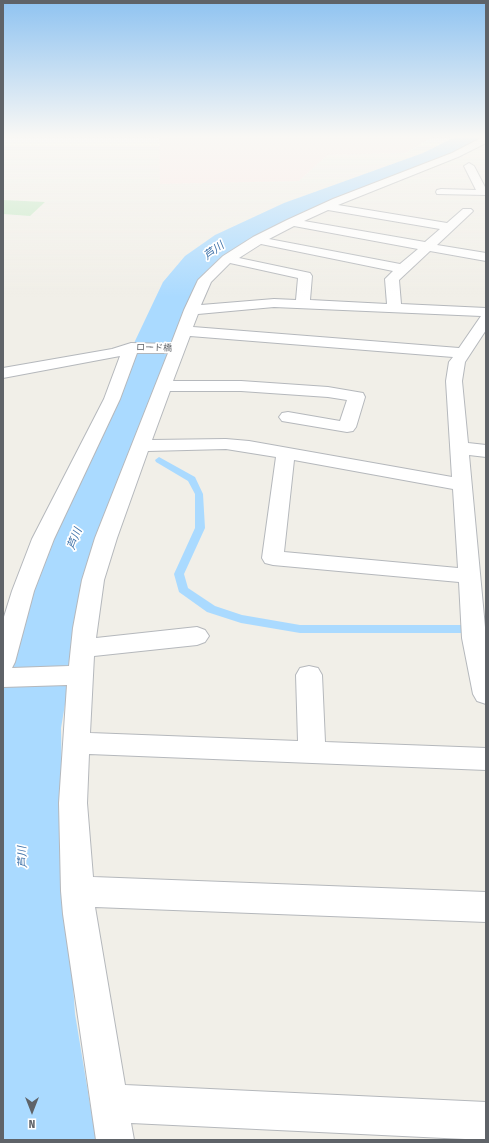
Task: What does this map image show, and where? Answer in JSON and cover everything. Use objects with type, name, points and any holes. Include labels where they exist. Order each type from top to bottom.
[{"type":"street","points":[[115,1140],[79,914],[73,803],[81,661],[94,580],[106,538],[191,310],[205,280],[227,259],[257,240],[326,206],[367,190]]},
{"type":"street","points":[[441,192],[483,193],[482,190]]},
{"type":"street","points":[[326,206],[450,227]]},
{"type":"street","points":[[394,308],[392,279],[467,211]]},
{"type":"street","points":[[291,222],[486,258]]},
{"type":"street","points":[[257,240],[404,269]]},
{"type":"street","points":[[227,259],[305,276],[303,304]]},
{"type":"street","points":[[191,310],[274,302],[486,312]]},
{"type":"street","points":[[486,319],[457,362],[454,381],[473,628],[486,694]]},
{"type":"street","points":[[184,331],[463,353]]},
{"type":"street","points":[[3,662],[10,610],[23,591],[43,539],[112,399],[122,377],[131,348]]},
{"type":"street","name":"ロード橋","points":[[3,373],[114,353],[131,348],[177,349]]},
{"type":"street","points":[[163,386],[241,386],[328,392],[357,397],[347,427],[288,417]]},
{"type":"street","points":[[141,446],[226,444],[286,453],[462,485]]},
{"type":"street","points":[[459,448],[486,451]]},
{"type":"street","points":[[286,453],[273,558],[469,576]]},
{"type":"street","points":[[3,678],[197,636]]},
{"type":"street","points":[[309,675],[312,752]]},
{"type":"street","points":[[76,743],[486,759]]},
{"type":"street","points":[[77,891],[486,907]]},
{"type":"street","points":[[109,1103],[486,1121]]},
{"type":"green space","points":[[3,200],[45,202],[30,216],[3,214]]},
{"type":"waterway","name":"芦川","points":[[45,1140],[29,1014],[23,840],[26,728],[54,593],[121,419],[181,282],[197,263],[226,242],[294,209],[344,190]]},
{"type":"waterway","points":[[159,460],[192,479],[199,494],[200,528],[179,574],[183,590],[211,609],[241,619],[300,629],[486,629]]}]
